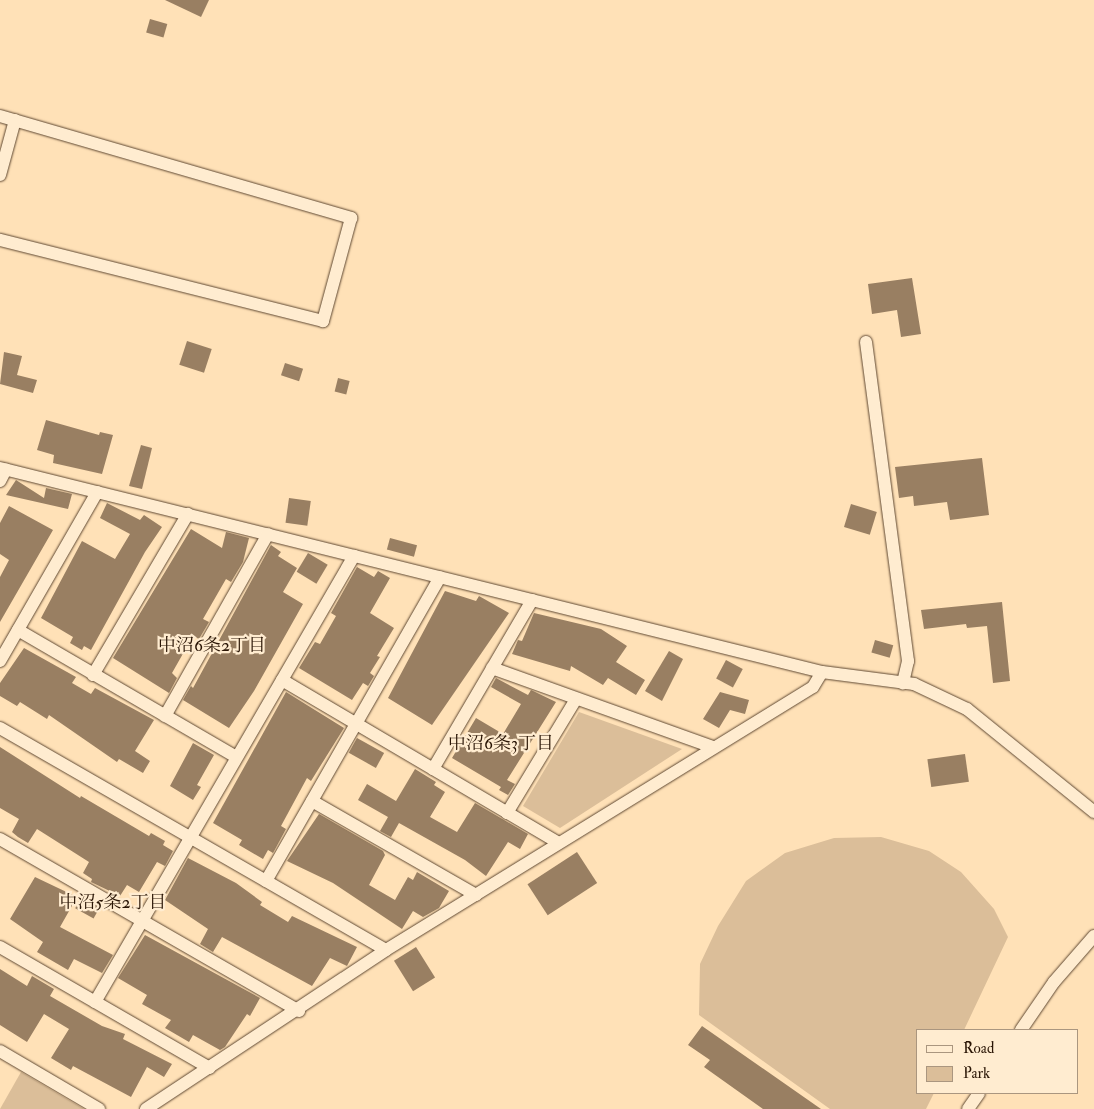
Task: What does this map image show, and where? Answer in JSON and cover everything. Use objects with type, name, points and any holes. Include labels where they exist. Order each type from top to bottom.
[{"type":"street","points":[[0,116],[351,218],[323,321],[0,240]]},
{"type":"street","points":[[0,175],[15,120]]},
{"type":"street","points":[[866,342],[908,661],[903,683]]},
{"type":"street","points":[[2,473],[97,492],[188,514],[822,672],[914,684],[967,709],[1094,812]]},
{"type":"street","points":[[0,661],[97,492]]},
{"type":"street","points":[[94,674],[188,514]]},
{"type":"street","points":[[165,716],[268,534]]},
{"type":"street","points":[[95,1002],[354,556]]},
{"type":"street","points":[[266,881],[440,577]]},
{"type":"street","points":[[433,769],[532,600]]},
{"type":"street","points":[[18,630],[236,758]]},
{"type":"street","points":[[492,668],[713,747]]},
{"type":"street","points":[[146,1109],[299,1011],[386,950],[813,687],[822,672]]},
{"type":"street","points":[[282,680],[559,843]]},
{"type":"street","points":[[507,813],[576,699]]},
{"type":"street","points":[[0,728],[386,950]]},
{"type":"street","points":[[312,801],[476,895]]},
{"type":"street","points":[[0,839],[299,1011]]},
{"type":"street","points":[[1022,1029],[1054,982],[1094,936]]},
{"type":"street","points":[[0,947],[210,1068]]},
{"type":"street","points":[[0,1050],[99,1109]]},
{"type":"street","points":[[968,1109],[978,1094]]},
{"type":"green space","points":[[579,712],[682,749],[560,828],[523,806]]},
{"type":"green space","points":[[881,837],[929,851],[961,872],[994,909],[1008,937],[964,1029],[916,1029],[916,1094],[934,1094],[926,1109],[830,1109],[699,1015],[700,964],[718,926],[746,881],[785,853],[834,838]]},
{"type":"green space","points":[[21,1072],[84,1109],[0,1109]]},
{"type":"building","points":[[165,0],[209,0],[201,17]]},
{"type":"building","points":[[150,19],[167,24],[163,37],[146,32]]},
{"type":"building","points":[[912,278],[921,334],[901,337],[897,310],[872,314],[868,284]]},
{"type":"building","points":[[187,341],[212,349],[204,373],[179,365]]},
{"type":"building","points":[[4,352],[22,356],[17,375],[37,380],[33,393],[0,384]]},
{"type":"building","points":[[285,363],[303,369],[299,381],[281,375]]},
{"type":"building","points":[[338,378],[350,381],[346,394],[335,392]]},
{"type":"building","points":[[46,420],[99,435],[100,432],[113,435],[102,474],[53,463],[54,455],[37,450]]},
{"type":"building","points":[[141,445],[152,448],[142,489],[129,486]]},
{"type":"building","points":[[982,458],[989,515],[950,520],[947,502],[914,506],[913,496],[899,498],[895,467]]},
{"type":"building","points":[[16,480],[44,498],[46,488],[72,494],[68,509],[6,495]]},
{"type":"building","points":[[289,498],[311,501],[307,526],[286,523]]},
{"type":"building","points":[[107,503],[140,520],[144,515],[162,527],[145,552],[91,650],[84,646],[82,650],[70,643],[73,637],[41,618],[82,541],[115,559],[130,534],[100,518]]},
{"type":"building","points":[[851,504],[877,512],[870,535],[844,527]]},
{"type":"building","points":[[9,506],[53,530],[0,622],[0,577],[9,560],[0,554],[0,523]]},
{"type":"building","points":[[191,529],[222,548],[226,532],[249,538],[243,562],[231,582],[226,579],[203,619],[209,622],[199,639],[193,636],[172,673],[177,678],[169,693],[113,658]]},
{"type":"building","points":[[390,538],[417,545],[414,557],[387,550]]},
{"type":"building","points":[[271,545],[281,552],[278,556],[297,568],[283,592],[303,604],[254,691],[229,728],[183,700],[191,686],[193,688]]},
{"type":"building","points":[[308,553],[328,565],[316,584],[297,572]]},
{"type":"building","points":[[357,567],[374,577],[378,571],[390,578],[370,613],[394,628],[377,656],[380,657],[370,673],[374,676],[368,686],[363,683],[352,700],[299,668],[315,642],[320,644],[336,616],[331,613]]},
{"type":"building","points":[[445,591],[476,601],[479,596],[509,613],[432,725],[388,698]]},
{"type":"building","points":[[1002,602],[1010,681],[993,683],[987,626],[967,628],[966,624],[924,629],[921,610]]},
{"type":"building","points":[[534,613],[601,629],[627,646],[616,662],[645,680],[636,695],[608,678],[603,685],[571,666],[570,671],[512,654],[518,640],[522,641]]},
{"type":"building","points":[[875,640],[893,645],[890,658],[871,652]]},
{"type":"building","points":[[24,648],[76,677],[72,683],[91,694],[95,688],[154,720],[135,751],[150,761],[143,773],[119,759],[117,762],[49,715],[47,719],[20,702],[17,706],[0,696],[0,683]]},
{"type":"building","points":[[669,651],[683,659],[662,701],[645,691]]},
{"type":"building","points":[[726,660],[743,669],[733,687],[716,679]]},
{"type":"building","points":[[496,678],[528,695],[531,690],[556,702],[507,780],[515,784],[508,795],[499,790],[501,787],[452,758],[476,718],[503,734],[521,704],[491,687]]},
{"type":"building","points":[[286,692],[344,728],[311,781],[307,778],[281,826],[286,829],[273,853],[268,850],[263,859],[239,845],[242,840],[213,823]]},
{"type":"building","points":[[720,692],[749,700],[745,714],[730,710],[719,728],[703,719]]},
{"type":"building","points":[[357,738],[384,753],[376,768],[349,753]]},
{"type":"building","points":[[193,743],[214,755],[197,785],[201,787],[193,800],[170,786]]},
{"type":"building","points":[[0,747],[80,798],[81,796],[149,836],[151,833],[165,841],[163,845],[173,851],[165,866],[157,862],[139,892],[127,885],[120,896],[91,882],[92,879],[83,873],[89,862],[37,829],[28,843],[18,837],[12,832],[19,819],[0,808]]},
{"type":"building","points":[[965,754],[969,782],[931,787],[927,759]]},
{"type":"building","points":[[415,769],[436,782],[434,785],[445,792],[430,817],[457,832],[475,803],[528,834],[520,849],[508,842],[486,876],[465,860],[399,823],[391,837],[380,831],[388,817],[358,800],[367,784],[396,801]]},
{"type":"building","points":[[319,814],[383,851],[385,855],[369,885],[395,900],[408,877],[413,880],[417,872],[449,891],[439,908],[423,917],[413,911],[402,929],[333,883],[287,861]]},
{"type":"building","points":[[577,852],[597,883],[548,915],[528,884]]},
{"type":"building","points":[[188,858],[236,883],[262,902],[260,905],[288,922],[292,916],[357,947],[347,966],[330,958],[312,986],[222,937],[213,952],[200,944],[208,929],[165,900]]},
{"type":"building","points":[[35,877],[77,897],[60,927],[113,955],[102,973],[74,959],[68,970],[37,952],[43,942],[10,919]]},
{"type":"building","points":[[82,896],[100,906],[94,918],[75,908]]},
{"type":"building","points":[[145,935],[260,998],[250,1016],[247,1014],[225,1047],[220,1050],[193,1035],[189,1042],[165,1028],[171,1020],[142,1004],[147,995],[118,978]]},
{"type":"building","points":[[416,947],[435,978],[413,991],[394,961]]},
{"type":"building","points":[[0,969],[27,986],[32,976],[54,989],[50,996],[102,1026],[125,1034],[123,1039],[172,1064],[164,1077],[147,1067],[131,1097],[73,1066],[71,1070],[51,1058],[69,1029],[44,1014],[27,1042],[0,1025]]},
{"type":"building","points":[[702,1026],[821,1109],[763,1109],[704,1067],[710,1060],[688,1045]]},
{"type":"district","name":"中沼6条2丁目","points":[[212,646]]},
{"type":"district","name":"中沼6条3丁目","points":[[501,744]]},
{"type":"district","name":"中沼5条2丁目","points":[[113,903]]}]
